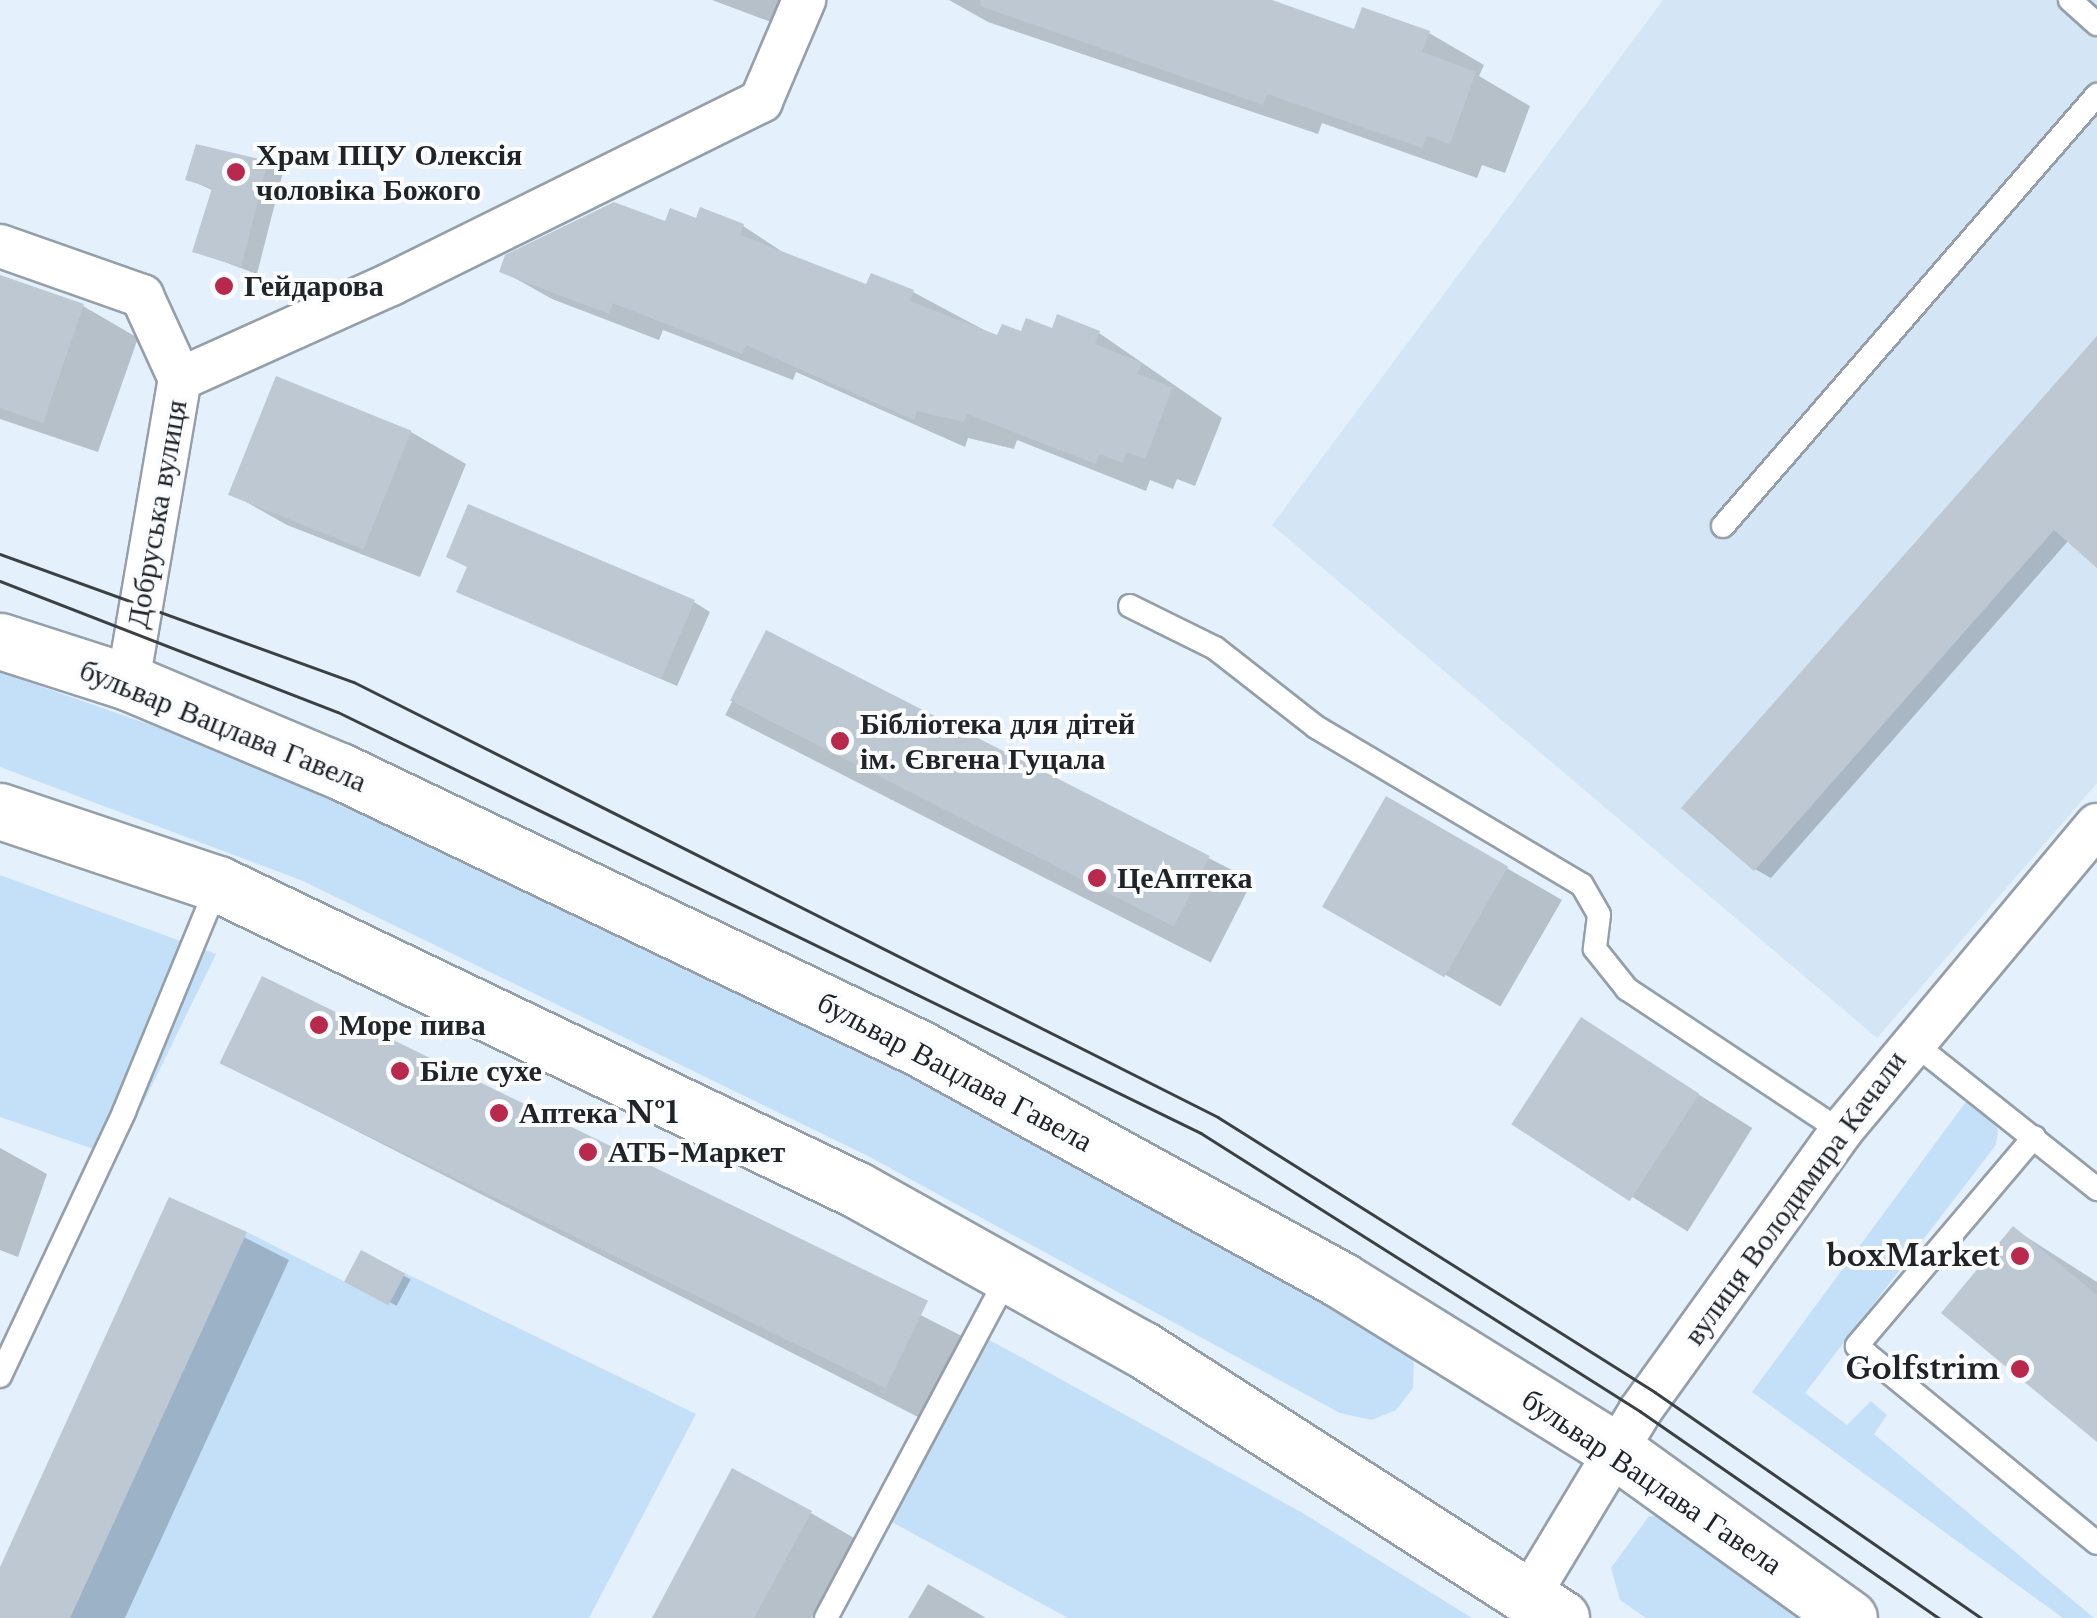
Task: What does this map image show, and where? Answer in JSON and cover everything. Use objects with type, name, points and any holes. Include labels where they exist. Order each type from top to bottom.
[{"type":"main road","name":"бульвар Вацлава Гавела","points":[[0,640],[128,682],[340,770],[919,1048],[1341,1280],[1614,1450],[1849,1618]]},
{"type":"main road","points":[[0,811],[218,884],[857,1190],[1142,1349],[1545,1608]]},
{"type":"street","name":"Добруська вулиця","points":[[128,682],[180,379],[391,284],[760,101],[804,0]]},
{"type":"street","points":[[0,246],[142,296],[180,379]]},
{"type":"street","name":"вулиця Володимира Качали","points":[[1545,1608],[1614,1450],[1840,1131],[1911,1040],[2097,826]]},
{"type":"lane","points":[[2070,0],[2097,24]]},
{"type":"lane","points":[[1723,526],[2097,95]]},
{"type":"lane","points":[[1130,606],[1216,648],[1316,727],[1582,884],[1599,915],[1595,949],[1617,980],[1840,1131]]},
{"type":"lane","points":[[0,1376],[124,1112],[218,884]]},
{"type":"lane","points":[[1911,1040],[2097,1190]]},
{"type":"lane","points":[[2034,1136],[1857,1346],[2097,1543]]},
{"type":"lane","points":[[826,1618],[1008,1276]]},
{"type":"shaded area","points":[[1663,0],[2097,0],[2097,783],[1877,1038],[1272,525]]},
{"type":"shaded area","points":[[0,672],[330,788],[909,1055],[1414,1352],[1413,1388],[1396,1410],[1372,1420],[1340,1413],[868,1156],[303,881],[0,767]]},
{"type":"shaded area","points":[[0,875],[216,954],[117,1157],[0,1117]]},
{"type":"shaded area","points":[[1968,1099],[1998,1129],[1996,1145],[1805,1393],[1847,1425],[1871,1401],[1887,1415],[1874,1434],[2094,1618],[2063,1618],[1752,1392]]},
{"type":"shaded area","points":[[247,1232],[389,1304],[405,1273],[696,1414],[589,1618],[70,1618]]},
{"type":"shaded area","points":[[986,1338],[1301,1512],[1472,1618],[1068,1618],[890,1521]]},
{"type":"shaded area","points":[[1649,1516],[1679,1518],[1814,1618],[1646,1618],[1620,1600],[1611,1568]]},
{"type":"building","points":[[980,0],[1272,0],[1354,29],[1362,7],[1430,31],[1422,52],[1476,72],[1450,144],[1427,136],[1422,148],[1267,94],[1263,105],[980,6]]},
{"type":"building","points":[[196,144],[268,161],[241,267],[192,252],[212,188],[185,180]]},
{"type":"building","points":[[614,202],[665,221],[670,208],[696,218],[700,207],[744,224],[740,235],[866,284],[871,273],[914,290],[910,301],[997,335],[1002,324],[1021,331],[1026,318],[1052,328],[1057,314],[1100,331],[1095,344],[1142,363],[1137,374],[1173,387],[1145,459],[1126,452],[1123,463],[1099,454],[1096,464],[967,414],[964,422],[917,411],[914,420],[746,345],[742,354],[613,303],[609,314],[499,272],[505,255]]},
{"type":"building","points":[[0,275],[84,304],[43,423],[0,408]]},
{"type":"building","points":[[2097,336],[2097,568],[2054,530],[1754,871],[1681,808]]},
{"type":"building","points":[[276,376],[411,431],[363,549],[228,495]]},
{"type":"building","points":[[468,504],[695,600],[661,679],[456,592],[467,567],[446,557]]},
{"type":"building","points":[[766,630],[1210,856],[1174,926],[730,700]]},
{"type":"building","points":[[1386,796],[1508,866],[1444,977],[1322,907]]},
{"type":"building","points":[[262,976],[928,1301],[885,1388],[219,1063]]},
{"type":"building","points":[[1581,1017],[1699,1094],[1630,1201],[1511,1124]]},
{"type":"building","points":[[169,1197],[247,1232],[70,1618],[0,1618],[0,1567]]},
{"type":"building","points":[[2013,1226],[2097,1295],[2097,1442],[1941,1313]]},
{"type":"building","points":[[361,1250],[405,1273],[388,1305],[344,1282]]},
{"type":"building","points":[[732,1468],[812,1511],[754,1618],[652,1618]]},
{"type":"tram line","points":[[0,554],[354,682],[1218,1117],[1655,1392],[1981,1618]]},
{"type":"tram line","points":[[0,581],[338,712],[1201,1133],[1640,1411],[1939,1618]]},
{"type":"place","name":"Храм ПЦУ Олексія чоловіка Божого","points":[[236,172]]},
{"type":"place","name":"Гейдарова","points":[[224,286]]},
{"type":"place","name":"Бібліотека для дітей ім. Євгена Гуцала","points":[[840,741]]},
{"type":"place","name":"ЦеАптека","points":[[1097,878]]},
{"type":"place","name":"Море пива","points":[[319,1025]]},
{"type":"place","name":"Біле сухе","points":[[400,1071]]},
{"type":"place","name":"Аптека №1","points":[[499,1113]]},
{"type":"place","name":"АТБ-Маркет","points":[[588,1152]]},
{"type":"place","name":"boxMarket","points":[[2020,1256]]},
{"type":"place","name":"Golfstrim","points":[[2020,1369]]}]
